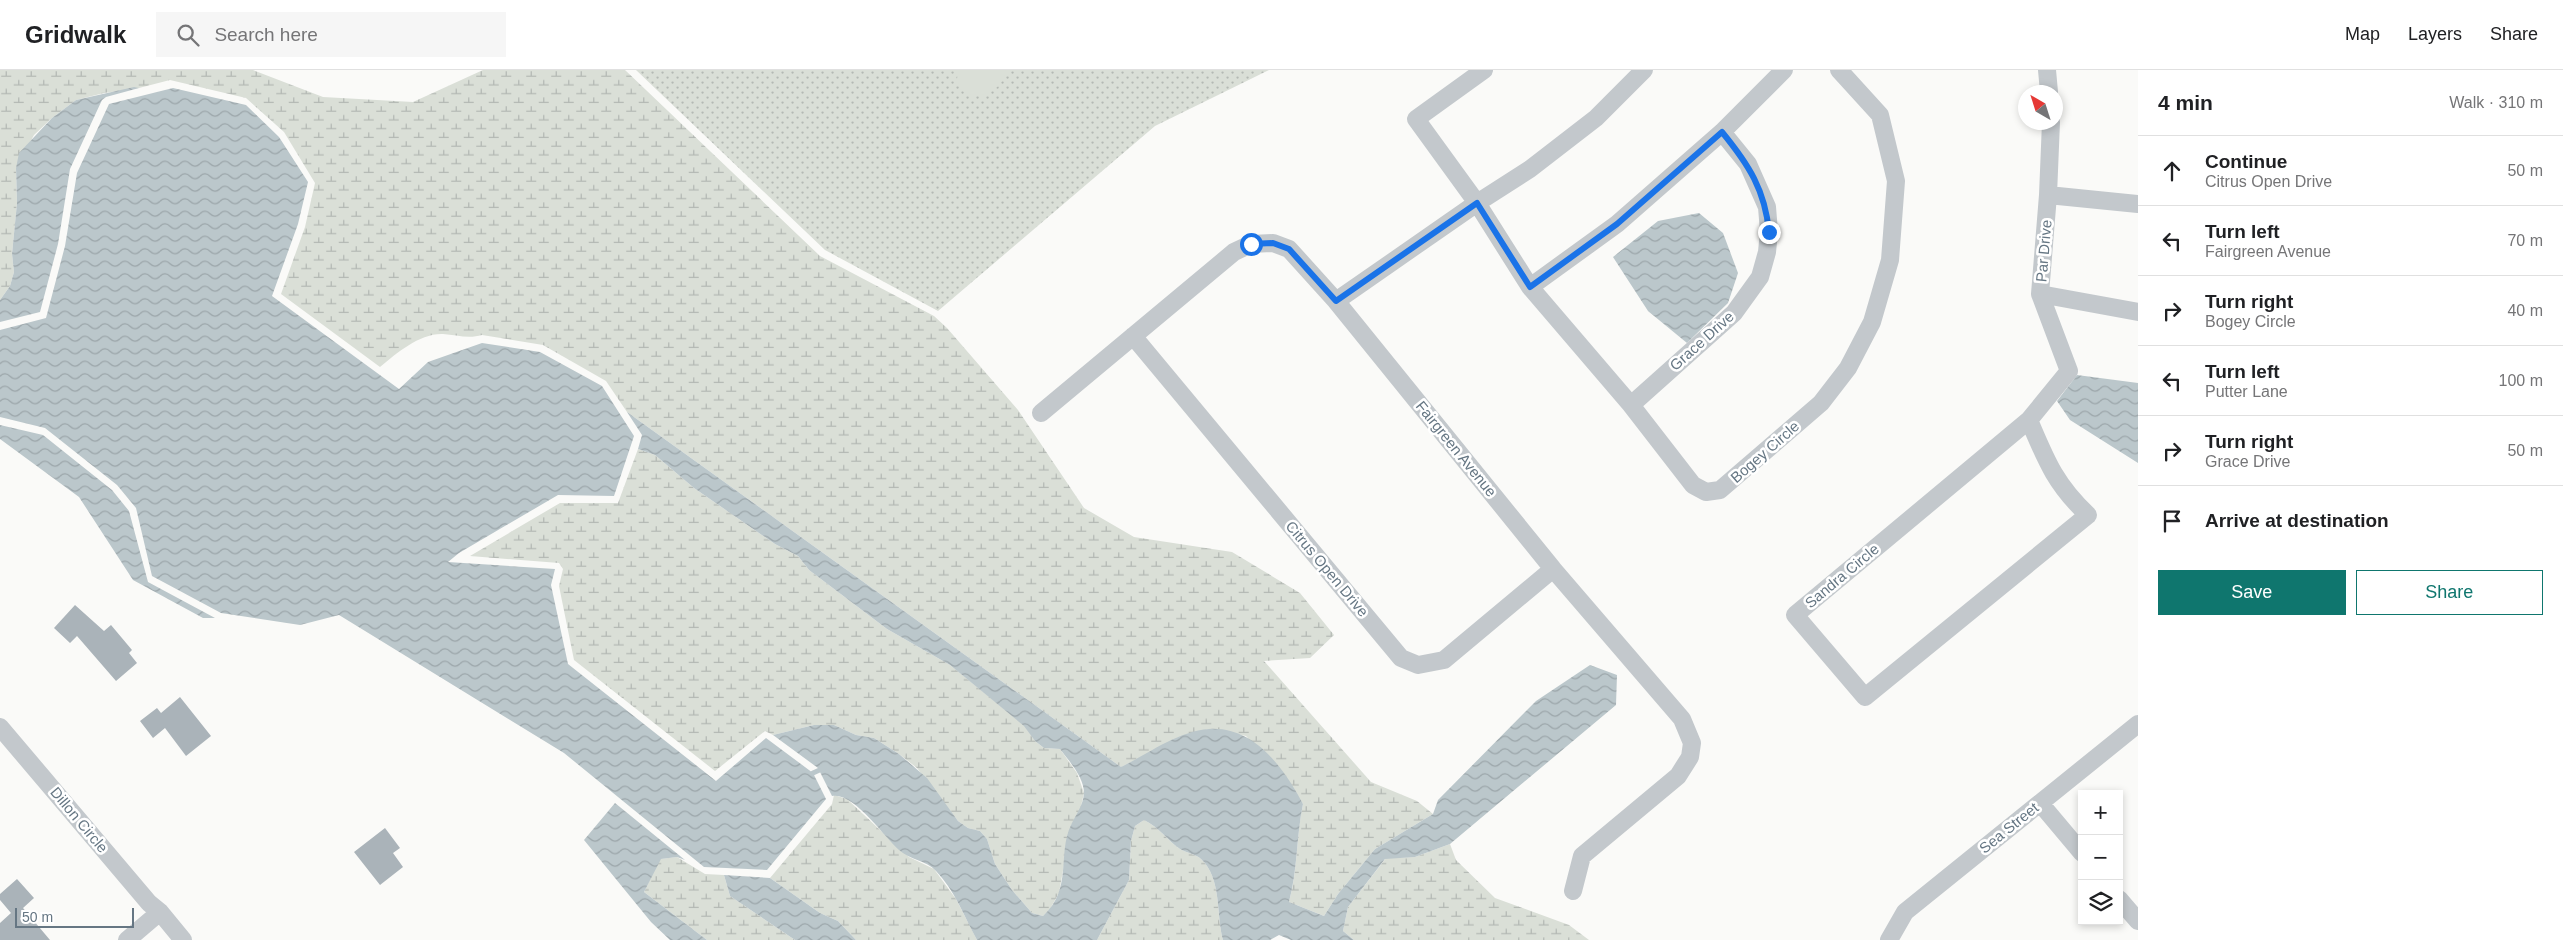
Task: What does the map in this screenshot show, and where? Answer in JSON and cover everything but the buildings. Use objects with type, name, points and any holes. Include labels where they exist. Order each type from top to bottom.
[{"type":"street","name":"Bogey Circle","points":[[1484,70],[1416,119],[1477,203],[1530,287],[1631,405],[1693,485],[1706,492],[1720,490],[1821,403],[1848,368],[1872,322],[1890,260],[1896,184],[1880,116],[1839,70]]},
{"type":"street","points":[[1041,413],[1234,252],[1251,244],[1273,243],[1289,249],[1336,301],[1477,203],[1530,169],[1596,118],[1644,70]]},
{"type":"street","points":[[1530,287],[1617,224],[1722,132],[1784,70]]},
{"type":"street","points":[[2047,70],[2048,85]]},
{"type":"street","name":"Par Drive","points":[[2029,420],[2069,370],[2040,294],[2048,195],[2051,130]]},
{"type":"street","name":"Grace Drive","points":[[1631,405],[1734,313],[1760,277],[1768,252],[1767,207],[1748,164],[1722,132]]},
{"type":"street","points":[[2048,195],[2138,204]]},
{"type":"street","points":[[2040,294],[2138,312]]},
{"type":"street","name":"Fairgreen Avenue","points":[[1336,301],[1553,569],[1682,720],[1692,743],[1690,758],[1678,776],[1582,856],[1573,891]]},
{"type":"street","name":"Citrus Open Drive","points":[[1133,336],[1401,658],[1418,665],[1444,660],[1553,569]]},
{"type":"street","name":"Sandra Circle","points":[[2029,420],[2052,473],[2069,497],[2088,514],[1865,696],[1795,615],[2029,420]]},
{"type":"street","name":"Sea Street","points":[[1889,940],[1905,912],[2138,724]]},
{"type":"street","name":"Dillon Circle","points":[[0,727],[149,904],[160,912],[183,940]]},
{"type":"street","points":[[2040,803],[2078,848]]},
{"type":"street","points":[[2123,904],[2138,922]]},
{"type":"street","points":[[127,940],[160,912]]},
{"type":"green space","points":[[0,70],[253,70],[323,97],[413,102],[483,70],[625,70],[820,256],[934,316],[947,328],[1018,410],[1084,508],[1134,537],[1232,552],[1300,593],[1334,635],[1310,658],[1264,661],[1371,782],[1417,801],[1433,814],[1375,849],[1338,894],[1324,916],[1289,902],[1303,804],[1291,787],[1246,736],[1209,729],[1184,736],[1121,767],[627,412],[606,381],[543,345],[482,335],[467,337],[443,334],[434,335],[417,340],[380,367],[281,294],[305,227],[315,183],[284,132],[246,98],[170,80],[76,100],[52,118],[34,135],[16,168],[17,203],[12,254],[14,272],[10,286],[0,300]]},
{"type":"green space","points":[[636,70],[1269,70],[1155,126],[938,311],[825,250]]},
{"type":"green space","points":[[958,70],[1006,70],[1000,84],[995,89],[982,95],[974,95],[960,89],[957,79]]},
{"type":"green space","points":[[638,449],[655,455],[694,488],[775,544],[798,556],[809,570],[887,629],[950,665],[1025,726],[1035,741],[1044,748],[1060,749],[1077,773],[1084,793],[1079,815],[1071,825],[1059,893],[1050,909],[1043,916],[1032,913],[1012,890],[995,864],[987,839],[980,831],[968,828],[958,821],[917,768],[874,738],[856,735],[834,725],[814,725],[773,735],[765,731],[715,771],[574,660],[559,586],[563,569],[559,563],[470,556],[560,503],[618,503]]},
{"type":"green space","points":[[834,795],[847,799],[909,857],[934,869],[956,899],[977,940],[856,940],[838,921],[820,913],[770,878],[832,804]]},
{"type":"green space","points":[[1144,820],[1154,826],[1180,849],[1199,857],[1208,867],[1215,886],[1223,940],[1097,940],[1129,880],[1131,841],[1135,826]]},
{"type":"green space","points":[[1450,844],[1456,860],[1495,898],[1569,925],[1589,940],[1354,940],[1343,931],[1348,907],[1386,858],[1415,857]]},
{"type":"green space","points":[[677,857],[705,874],[724,875],[730,896],[795,940],[707,940],[644,892],[660,859]]},
{"type":"water","points":[[134,87],[139,88],[106,97],[102,100],[70,169],[58,244],[40,312],[0,322],[0,300],[10,286],[14,272],[12,254],[17,203],[16,168],[19,153],[52,118],[76,100]]},
{"type":"water","points":[[173,88],[246,105],[279,137],[308,182],[298,224],[272,296],[399,389],[428,362],[482,343],[540,352],[602,386],[634,436],[614,496],[558,495],[459,553],[448,562],[555,569],[551,585],[568,664],[716,781],[766,738],[813,773],[826,799],[767,870],[704,867],[564,753],[339,615],[300,625],[221,613],[152,576],[136,508],[117,485],[45,428],[0,417],[0,330],[46,318],[65,246],[77,173],[109,104]]},
{"type":"water","points":[[1699,213],[1723,233],[1738,273],[1728,303],[1687,343],[1648,311],[1613,257],[1658,221]]},
{"type":"water","points":[[2077,375],[2138,383],[2138,463],[2070,420],[2057,401]]},
{"type":"water","points":[[627,412],[1121,767],[1175,738],[1197,731],[1209,729],[1225,730],[1240,734],[1254,742],[1277,764],[1303,804],[1289,902],[1324,916],[1338,894],[1375,849],[1433,814],[1438,800],[1536,701],[1590,665],[1617,675],[1616,705],[1450,844],[1415,857],[1385,859],[1348,907],[1343,931],[1354,940],[1291,940],[1279,935],[1270,940],[1223,940],[1215,886],[1208,867],[1199,857],[1180,849],[1154,826],[1144,820],[1135,826],[1131,841],[1129,880],[1097,940],[977,940],[954,895],[936,871],[928,864],[899,850],[850,801],[832,796],[818,768],[773,735],[814,725],[834,725],[856,735],[874,738],[899,754],[927,778],[958,821],[968,828],[980,831],[987,839],[995,864],[1012,890],[1032,913],[1043,916],[1052,906],[1058,894],[1067,836],[1083,798],[1082,781],[1075,770],[1060,749],[1044,748],[1035,741],[1024,726],[950,665],[887,629],[809,570],[798,556],[775,544],[694,488],[655,455],[638,449],[642,435]]},
{"type":"water","points":[[0,425],[43,435],[112,490],[129,511],[148,582],[215,618],[203,618],[133,580],[79,497],[0,439]]},
{"type":"water","points":[[615,803],[685,860],[677,857],[661,859],[644,892],[707,940],[670,940],[651,922],[584,840]]},
{"type":"water","points":[[724,875],[770,878],[820,913],[838,921],[856,940],[795,940],[730,896]]},
{"type":"waterway","points":[[813,773],[824,768]]},
{"type":"route","points":[[1251,244],[1273,243],[1289,249],[1336,301],[1477,203],[1530,287],[1617,224],[1722,132],[1748,164],[1767,207],[1769,232]]}]
